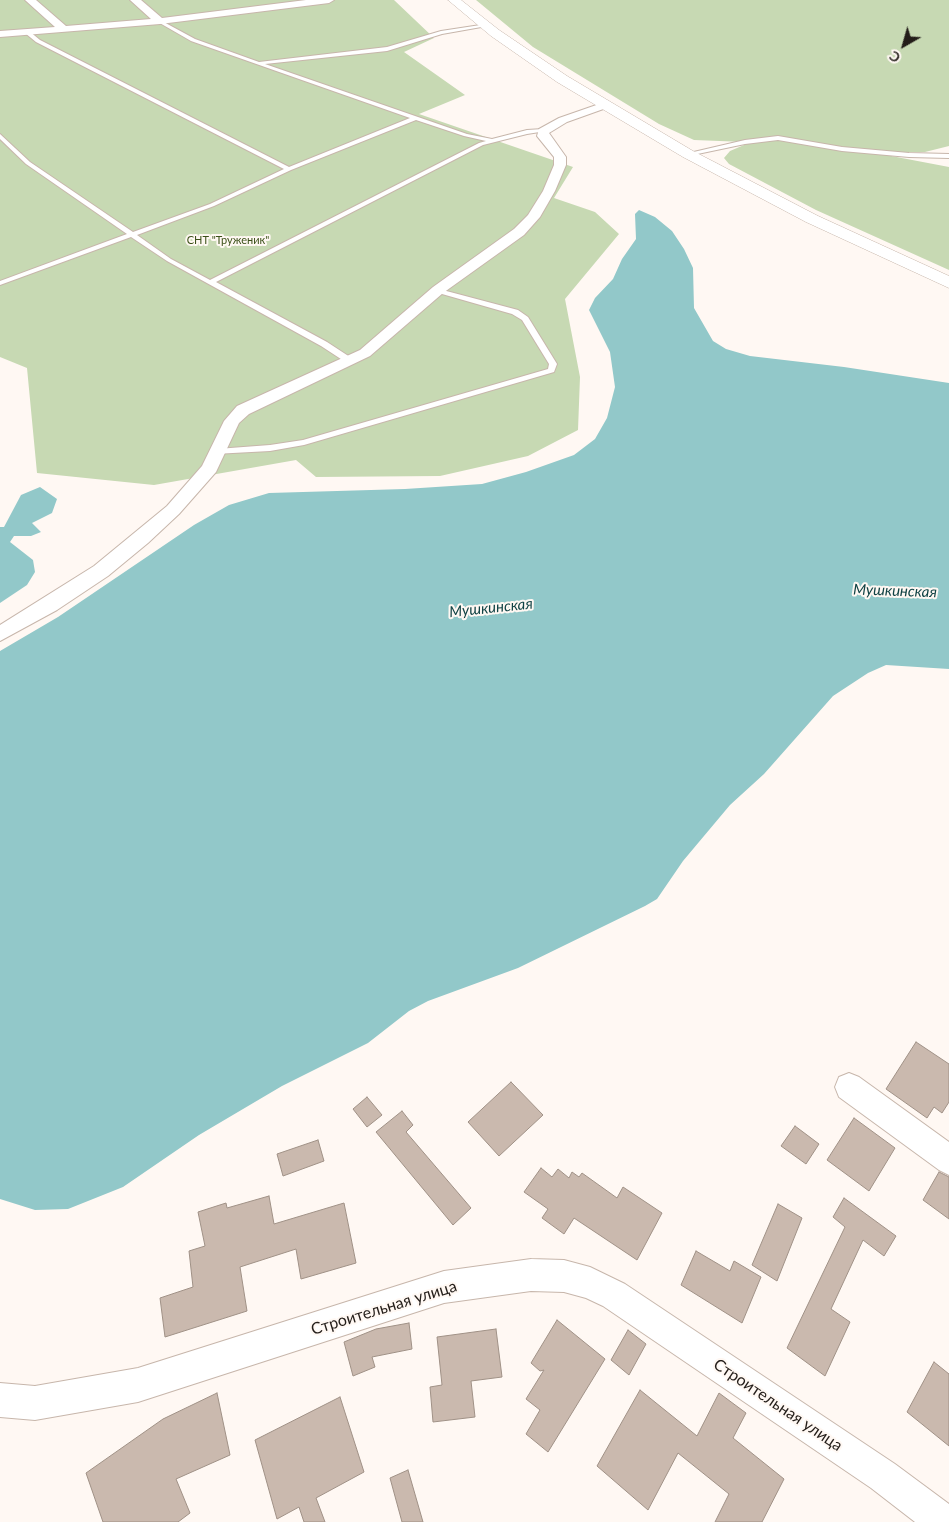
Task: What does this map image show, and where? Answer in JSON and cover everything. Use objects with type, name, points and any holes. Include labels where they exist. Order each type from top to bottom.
[{"type":"street","points":[[30,0],[64,29]]},
{"type":"street","points":[[135,0],[160,21]]},
{"type":"street","points":[[241,0],[248,10]]},
{"type":"street","points":[[0,34],[160,21],[328,0]]},
{"type":"street","points":[[454,0],[485,25],[562,79],[688,154],[812,219],[949,283]]},
{"type":"street","points":[[0,634],[50,605],[101,571],[141,539],[192,489],[210,468],[232,421],[243,410],[350,361],[381,341],[438,290],[506,243],[533,217],[549,191],[560,165],[560,157],[543,136],[543,131],[563,120],[605,105]]},
{"type":"street","points":[[849,1087],[949,1160]]},
{"type":"street","name":"Строительная улица","points":[[0,1400],[35,1403],[138,1384],[444,1287],[531,1275],[564,1276],[590,1283],[614,1295],[883,1476],[944,1522]]},
{"type":"lane","points":[[160,21],[193,40],[258,64],[466,135],[492,141]]},
{"type":"lane","points":[[258,64],[387,49],[441,33],[485,25]]},
{"type":"lane","points":[[27,32],[38,41],[289,169]]},
{"type":"lane","points":[[0,283],[212,205],[289,169],[415,118]]},
{"type":"lane","points":[[211,282],[267,255],[374,196],[492,141],[543,131]]},
{"type":"lane","points":[[0,136],[28,163],[169,260],[350,361]]},
{"type":"lane","points":[[688,154],[745,142],[790,138],[842,149],[909,155],[949,156]]},
{"type":"lane","points":[[217,452],[270,448],[304,442],[550,370],[553,364],[525,319],[515,312],[438,290]]},
{"type":"green space","name":"СНТ \"Труженик\"","points":[[0,0],[394,0],[434,38],[404,52],[465,95],[419,114],[573,167],[554,198],[595,212],[619,234],[565,299],[580,377],[578,430],[528,456],[440,476],[316,477],[296,460],[154,485],[37,473],[27,368],[0,357]]},
{"type":"green space","points":[[476,0],[949,0],[949,146],[925,152],[891,152],[886,155],[949,167],[949,270],[816,210],[729,164],[724,158],[730,151],[744,145],[745,142],[694,140],[659,124],[533,47]]},
{"type":"water","name":"Мушкинская","points":[[639,210],[655,217],[672,231],[684,249],[693,268],[694,308],[713,341],[726,349],[750,356],[844,367],[949,383],[949,669],[886,665],[868,673],[833,696],[764,774],[730,805],[683,861],[657,899],[645,906],[518,968],[428,1001],[409,1011],[368,1043],[282,1086],[199,1135],[123,1187],[68,1209],[35,1210],[0,1199],[0,651],[58,617],[194,525],[229,505],[269,493],[405,489],[482,484],[526,472],[574,455],[595,439],[607,418],[615,387],[610,352],[589,310],[595,298],[613,279],[622,259],[636,239],[635,214]]},
{"type":"water","points":[[40,487],[57,499],[52,513],[32,523],[41,532],[31,536],[14,536],[10,542],[33,560],[35,572],[27,585],[0,603],[0,527],[4,527],[21,495]]},
{"type":"building","points":[[916,1042],[949,1064],[949,1102],[942,1113],[934,1107],[927,1118],[886,1089]]},
{"type":"building","points":[[511,1082],[543,1115],[499,1156],[468,1122]]},
{"type":"building","points":[[367,1097],[382,1115],[367,1127],[353,1109]]},
{"type":"building","points":[[402,1111],[413,1125],[406,1132],[471,1208],[453,1225],[376,1132]]},
{"type":"building","points":[[854,1118],[895,1148],[869,1191],[827,1160]]},
{"type":"building","points":[[795,1126],[819,1144],[806,1164],[781,1146]]},
{"type":"building","points":[[318,1140],[324,1161],[283,1176],[277,1154]]},
{"type":"building","points":[[541,1168],[552,1177],[558,1169],[569,1178],[572,1172],[579,1177],[582,1173],[617,1198],[623,1187],[662,1213],[637,1260],[574,1218],[564,1234],[542,1218],[548,1209],[524,1192]]},
{"type":"building","points":[[939,1172],[949,1177],[949,1219],[923,1200]]},
{"type":"building","points":[[269,1196],[274,1224],[344,1203],[356,1263],[301,1279],[296,1249],[240,1267],[247,1311],[165,1337],[160,1298],[193,1287],[189,1251],[205,1246],[198,1212],[226,1203],[227,1208]]},
{"type":"building","points":[[844,1198],[896,1236],[884,1256],[863,1240],[831,1309],[850,1322],[825,1376],[787,1348],[845,1227],[833,1217]]},
{"type":"building","points":[[778,1204],[802,1218],[777,1281],[752,1265]]},
{"type":"building","points":[[696,1251],[730,1271],[734,1261],[761,1277],[742,1323],[681,1285]]},
{"type":"building","points":[[557,1320],[605,1359],[548,1452],[526,1434],[540,1410],[526,1399],[544,1370],[540,1371],[531,1363]]},
{"type":"building","points":[[409,1323],[412,1349],[372,1357],[375,1367],[353,1376],[344,1342],[376,1329]]},
{"type":"building","points":[[496,1329],[502,1377],[471,1381],[475,1417],[433,1422],[430,1387],[442,1385],[437,1337]]},
{"type":"building","points":[[628,1330],[646,1344],[629,1375],[611,1360]]},
{"type":"building","points":[[934,1362],[949,1374],[949,1446],[907,1412]]},
{"type":"building","points":[[640,1390],[697,1436],[719,1393],[746,1413],[733,1438],[784,1479],[762,1522],[715,1522],[729,1494],[678,1453],[648,1510],[597,1466]]},
{"type":"building","points":[[217,1393],[230,1455],[176,1479],[190,1513],[178,1522],[103,1522],[86,1473],[163,1419]]},
{"type":"building","points":[[340,1397],[364,1472],[316,1498],[325,1522],[304,1522],[299,1507],[277,1519],[255,1440]]},
{"type":"building","points":[[408,1470],[423,1522],[402,1522],[390,1478]]}]
